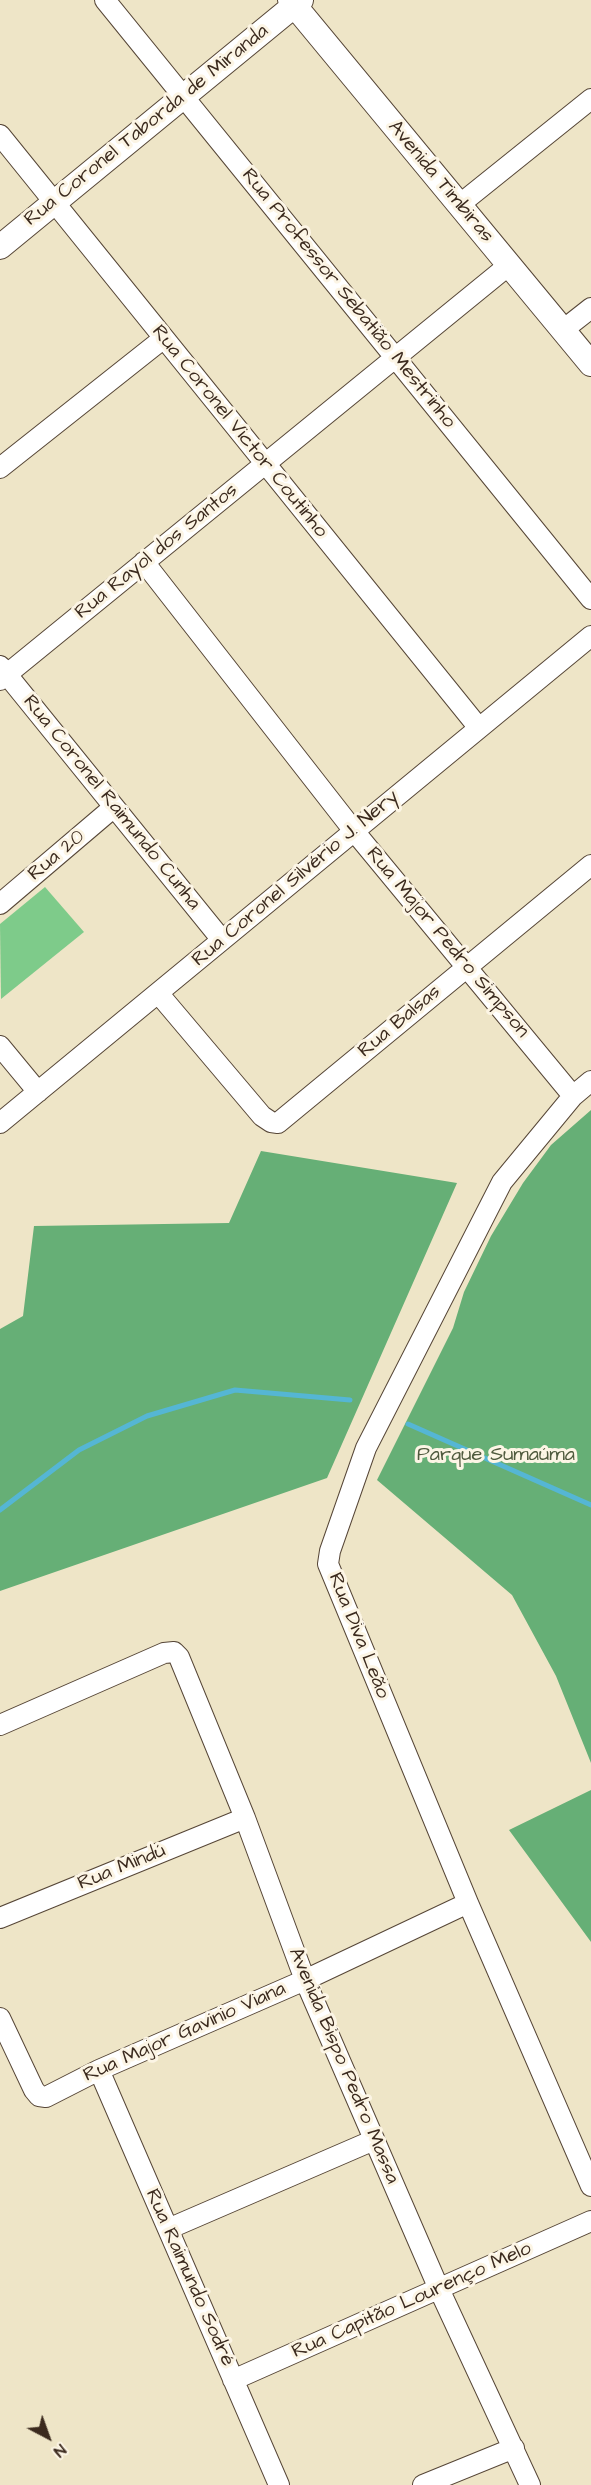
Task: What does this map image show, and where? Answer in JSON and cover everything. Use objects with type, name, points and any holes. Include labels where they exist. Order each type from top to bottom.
[{"type":"street","name":"Rua Professor Sebatião Mestrinho","points":[[105,0],[591,599]]},
{"type":"street","name":"Rua Coronel Taborda de Miranda","points":[[0,247],[295,2]]},
{"type":"street","name":"Avenida Timbiras","points":[[295,2],[591,364]]},
{"type":"street","points":[[459,205],[591,99]]},
{"type":"street","name":"Rua Coronel Victor Coutinho","points":[[0,135],[479,728]]},
{"type":"street","name":"Rua Rayol dos Santos","points":[[2,674],[144,562],[509,265]]},
{"type":"street","points":[[563,330],[591,308]]},
{"type":"street","points":[[0,468],[164,338]]},
{"type":"street","name":"Rua Major Pedro Simpson","points":[[144,562],[354,831],[468,966],[573,1096]]},
{"type":"street","name":"Rua Coronel Silvério J. Nery","points":[[0,1123],[591,636]]},
{"type":"street","name":"Rua Coronel Raimundo Cunha","points":[[2,674],[222,940]]},
{"type":"street","name":"Rua 20","points":[[0,904],[114,807]]},
{"type":"street","name":"Rua Balsas","points":[[158,993],[262,1116],[271,1122],[278,1123],[591,865]]},
{"type":"street","points":[[0,1046],[38,1092]]},
{"type":"street","name":"Rua Diva Leão","points":[[591,1081],[573,1096],[502,1182],[366,1449],[330,1551],[328,1564],[468,1903],[591,2186]]},
{"type":"street","name":"Avenida Bispo Pedro Massa","points":[[0,1725],[164,1653],[174,1652],[180,1657],[245,1818],[305,1980],[439,2289],[530,2485]]},
{"type":"street","name":"Rua Mindú","points":[[0,1918],[245,1818]]},
{"type":"street","name":"Rua Major Gavinio Viana","points":[[0,2018],[34,2090],[39,2096],[46,2097],[99,2070],[305,1980],[468,1903]]},
{"type":"street","name":"Rua Raimundo Sodré","points":[[99,2070],[279,2485]]},
{"type":"street","points":[[168,2229],[374,2140]]},
{"type":"street","name":"Rua Capitão Lourenço Melo","points":[[233,2380],[591,2221]]},
{"type":"street","points":[[423,2485],[514,2448]]},
{"type":"green space","points":[[45,887],[84,932],[1,999],[0,924]]},
{"type":"green space","name":"Parque Sumaúma","points":[[591,1110],[591,1763],[556,1676],[512,1595],[377,1480],[453,1328],[464,1292],[491,1236],[523,1183],[551,1145]]},
{"type":"green space","points":[[261,1151],[457,1183],[327,1478],[0,1591],[0,1329],[23,1316],[34,1226],[229,1223]]},
{"type":"green space","points":[[591,1790],[591,1942],[509,1830]]},
{"type":"waterway","points":[[0,1510],[79,1450],[147,1416],[235,1390],[350,1400]]},
{"type":"waterway","points":[[408,1424],[591,1505]]}]
